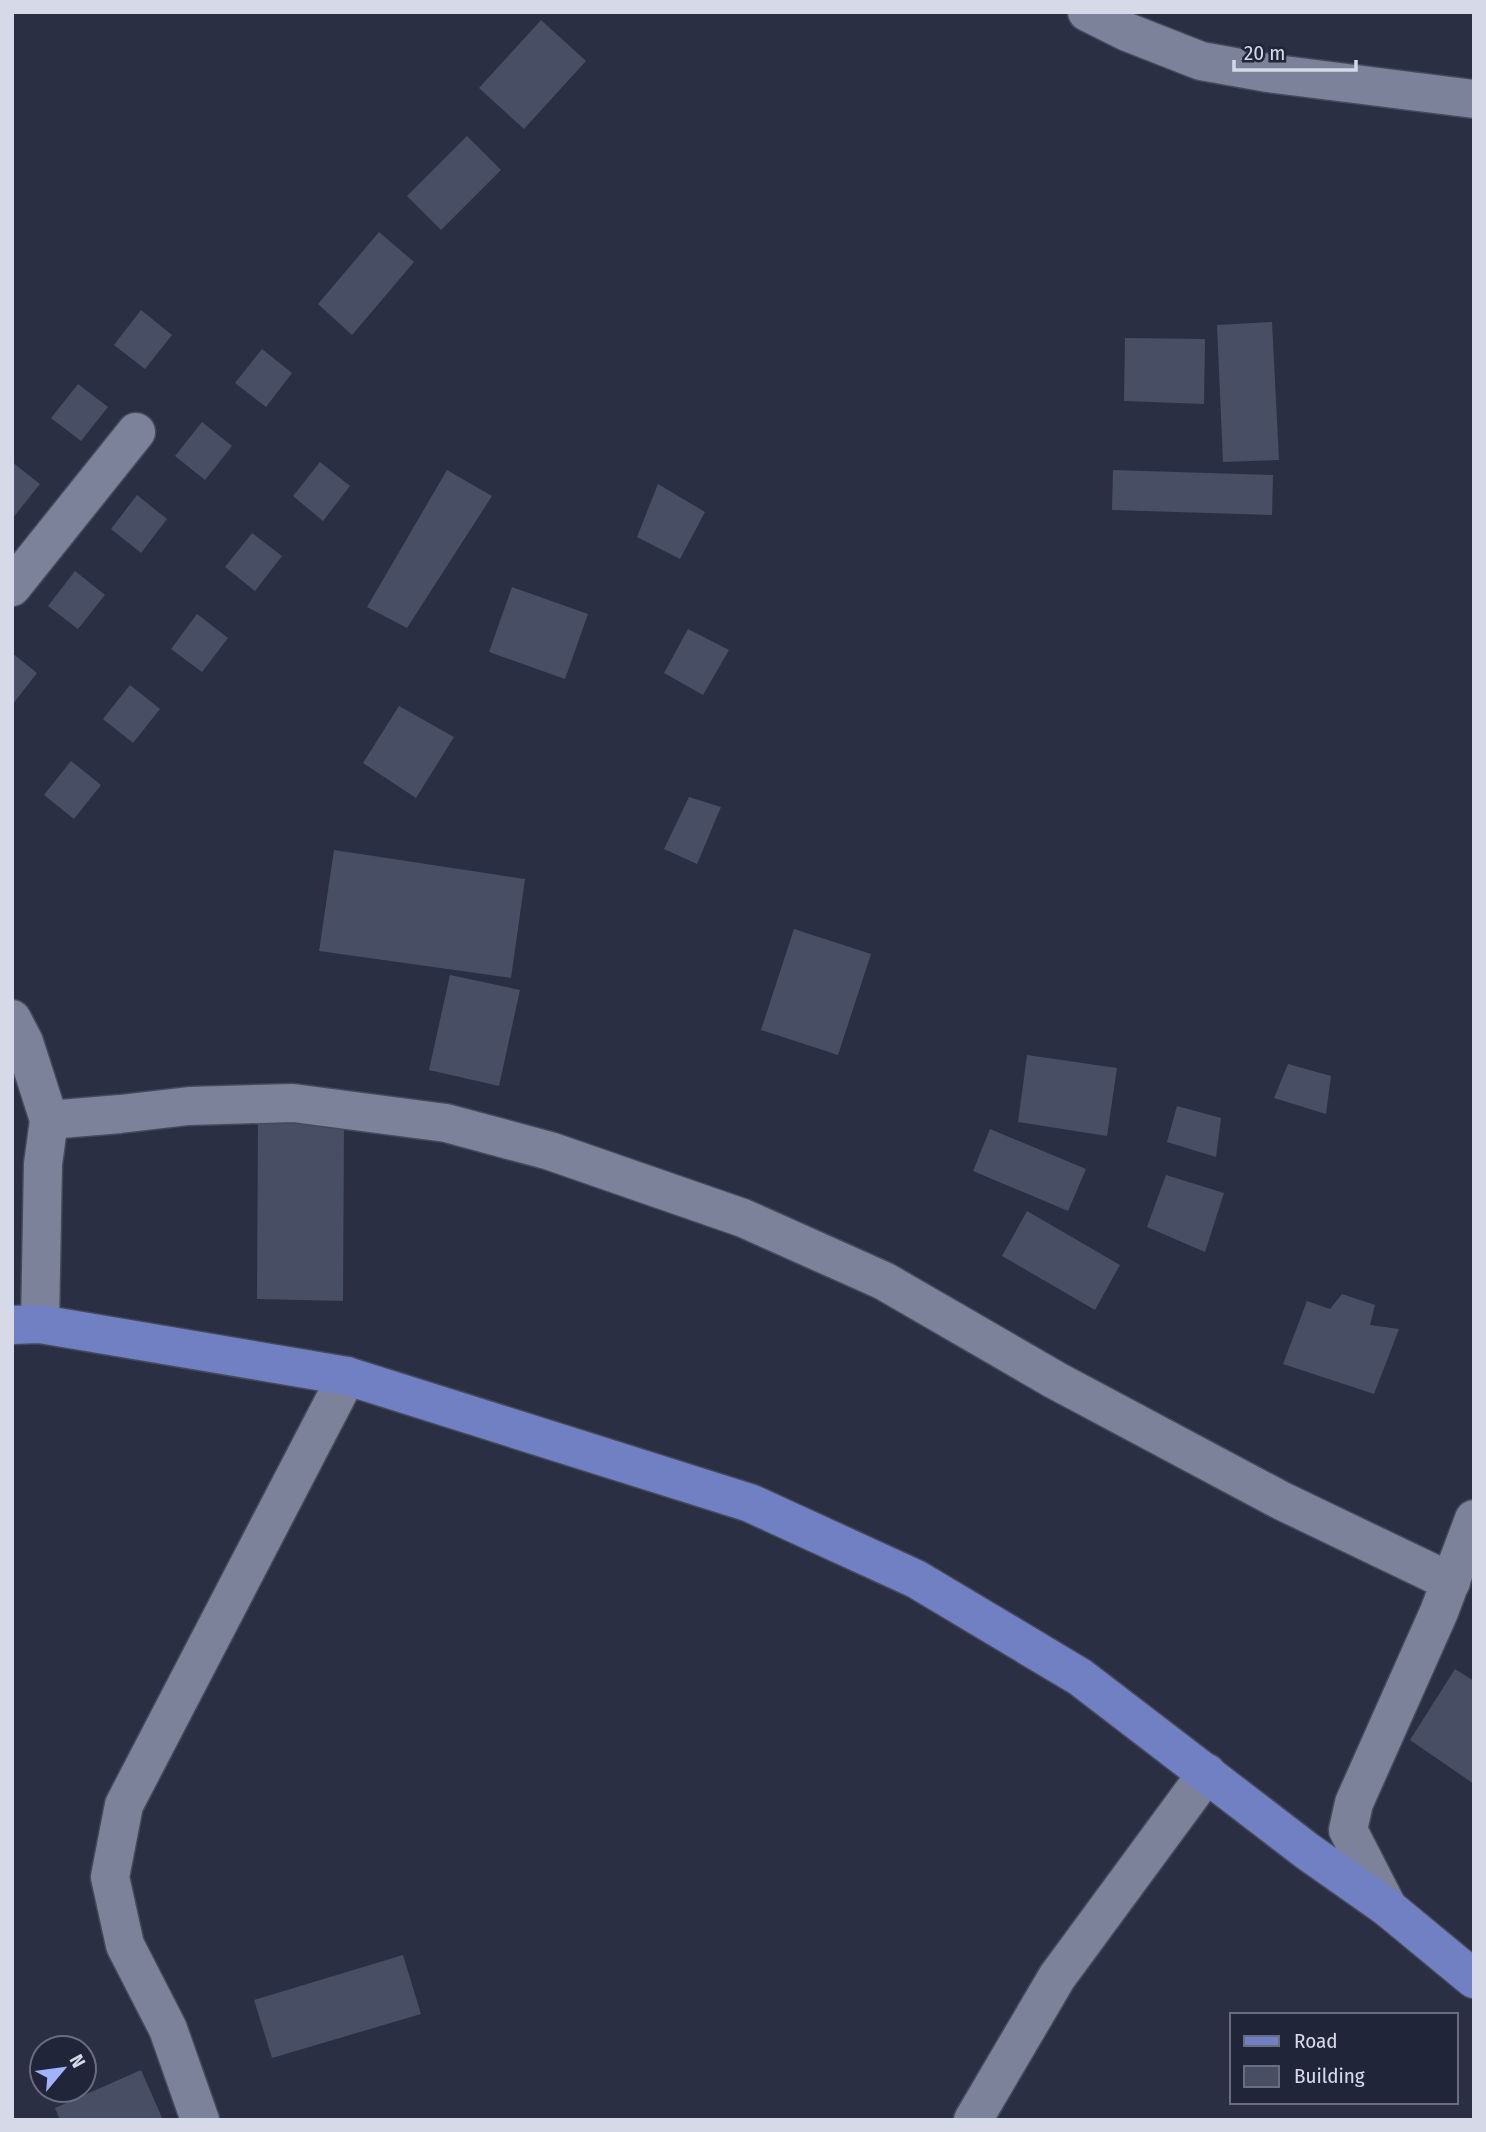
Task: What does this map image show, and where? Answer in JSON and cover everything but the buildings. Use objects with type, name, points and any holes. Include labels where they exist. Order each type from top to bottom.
[{"type":"main road","points":[[26,1324],[347,1376],[750,1503],[904,1574],[1080,1677],[1307,1850],[1388,1908],[1474,1979]]},
{"type":"street","points":[[1087,12],[1127,32],[1201,61],[1268,73],[1471,93]]},
{"type":"street","points":[[12,587],[136,432]]},
{"type":"street","points":[[12,1019],[24,1042],[49,1120],[26,1324]]},
{"type":"street","points":[[49,1120],[189,1105],[293,1103],[446,1124],[550,1151],[743,1219],[884,1281],[1055,1380],[1282,1501],[1451,1582]]},
{"type":"street","points":[[200,2120],[168,2029],[125,1945],[110,1877],[124,1805],[347,1376]]},
{"type":"street","points":[[1388,1908],[1348,1830],[1354,1803],[1440,1612],[1474,1519]]},
{"type":"street","points":[[973,2120],[1057,1977],[1208,1773]]}]
